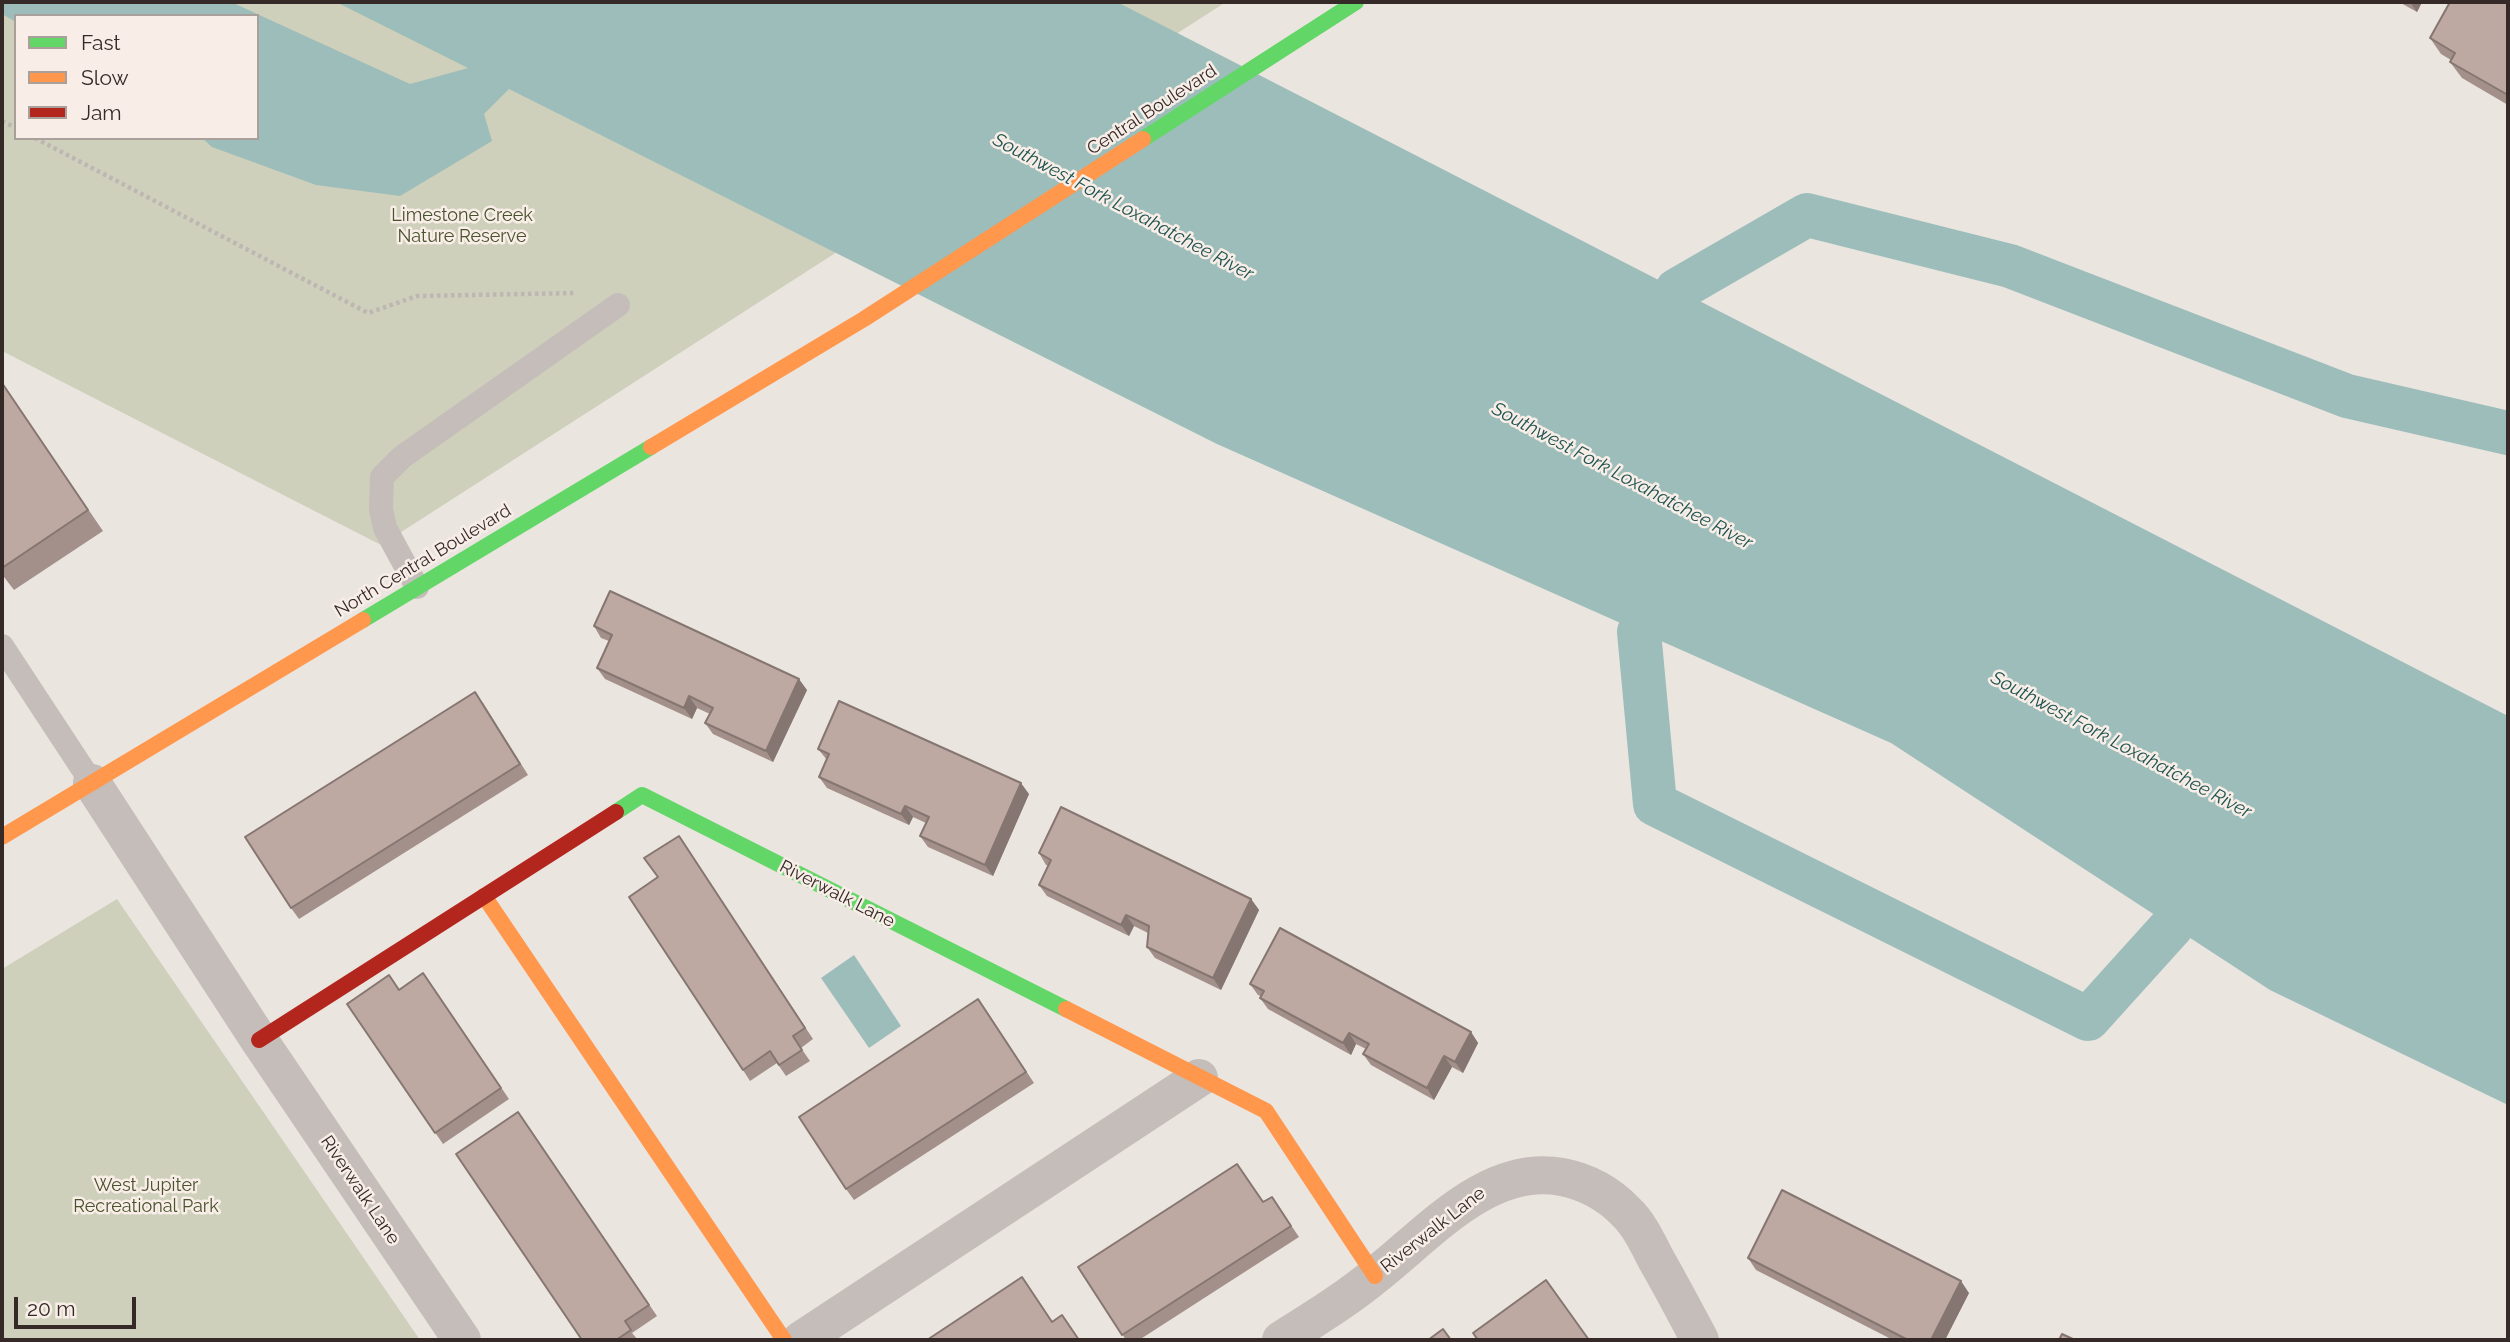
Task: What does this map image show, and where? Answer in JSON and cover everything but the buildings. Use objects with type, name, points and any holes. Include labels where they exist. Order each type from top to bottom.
[{"type":"street","name":"Central Boulevard","points":[[864,319],[1356,2]]},
{"type":"street","name":"North Central Boulevard","points":[[2,837],[864,319]]},
{"type":"street","name":"Riverwalk Lane","points":[[92,783],[259,1040],[462,1340]]},
{"type":"street","name":"Riverwalk Lane","points":[[259,1040],[642,795],[1266,1111],[1375,1276]]},
{"type":"street","points":[[484,896],[783,1340]]},
{"type":"street","points":[[801,1340],[1199,1077]]},
{"type":"street","name":"Riverwalk Lane","points":[[1281,1340],[1375,1276],[1468,1200],[1493,1184],[1521,1176],[1550,1175],[1579,1181],[1605,1194],[1628,1213],[1700,1340]]},
{"type":"lane","points":[[417,587],[385,528],[381,509],[382,477],[402,457],[618,305]]},
{"type":"lane","points":[[2,646],[92,783]]},
{"type":"path","points":[[39,140],[368,313],[417,296],[608,293],[618,305]]},
{"type":"green space","name":"Limestone Creek Nature Reserve","points":[[2,2],[1226,2],[381,545],[2,351]]},
{"type":"green space","name":"West Jupiter Recreational Park","points":[[117,899],[420,1340],[2,1340],[2,969]]},
{"type":"water","points":[[2,2],[231,2],[257,14],[14,14],[14,21],[2,14]]},
{"type":"water","name":"Southwest Fork Loxahatchee River","points":[[336,2],[1117,2],[2508,716],[2508,1105],[2270,990],[1891,743],[1217,444],[509,89],[484,114],[492,141],[400,196],[316,185],[212,147],[204,140],[259,140],[259,15],[410,84],[468,68]]},
{"type":"water","points":[[854,955],[901,1026],[869,1048],[821,978]]},
{"type":"waterway","points":[[1677,290],[1807,215],[2010,266],[2347,396],[2508,433]]},
{"type":"waterway","points":[[1639,632],[1655,804],[2088,1019],[2172,926]]},
{"type":"traffic: fast","points":[[1143,139],[1356,2]]},
{"type":"traffic: fast","points":[[363,620],[651,447]]},
{"type":"traffic: fast","points":[[616,812],[642,795],[1066,1009]]},
{"type":"traffic: slow","points":[[651,447],[864,319],[1143,139]]},
{"type":"traffic: slow","points":[[2,837],[363,620]]},
{"type":"traffic: slow","points":[[484,896],[784,1340]]},
{"type":"traffic: slow","points":[[1066,1009],[1266,1111],[1375,1276]]},
{"type":"traffic: jam","points":[[259,1040],[616,812]]}]
